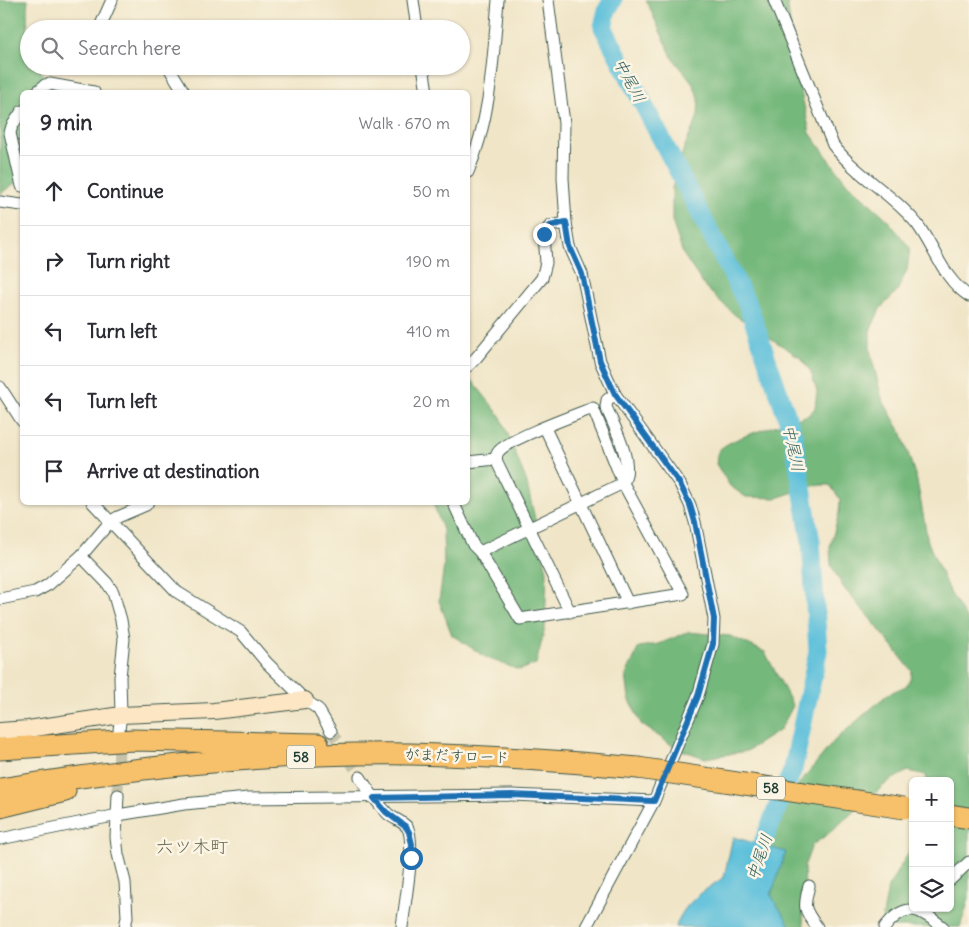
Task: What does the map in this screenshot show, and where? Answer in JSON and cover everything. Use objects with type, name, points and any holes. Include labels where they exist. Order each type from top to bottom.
[{"type":"highway","points":[[0,748],[168,739],[316,744],[410,754]]},
{"type":"highway","name":"がまだすロード","points":[[0,789],[73,777],[192,764],[298,757],[410,754],[553,760],[638,768],[908,809]]},
{"type":"highway","points":[[0,807],[192,764]]},
{"type":"highway","points":[[954,816],[969,818]]},
{"type":"street","points":[[103,20],[112,0]]},
{"type":"street","points":[[413,0],[416,20]]},
{"type":"street","points":[[470,166],[486,114],[498,0]]},
{"type":"street","points":[[548,0],[564,123],[563,178],[566,222],[570,247],[582,274],[600,361],[615,394],[680,484],[690,505],[714,619],[713,644],[698,696],[654,801],[586,927]]},
{"type":"street","points":[[774,0],[833,145],[844,159],[902,208],[918,225],[949,277],[969,296]]},
{"type":"street","points":[[174,75],[183,90]]},
{"type":"street","points":[[425,75],[427,90]]},
{"type":"street","points":[[39,90],[45,85],[50,84],[83,90]]},
{"type":"street","points":[[20,115],[10,132],[20,177]]},
{"type":"street","points":[[0,202],[20,205]]},
{"type":"street","points":[[470,364],[542,278],[546,263],[544,240],[546,229],[550,226],[566,222]]},
{"type":"street","points":[[0,387],[20,418]]},
{"type":"street","points":[[480,552],[623,483],[627,474],[626,462],[623,449],[606,407],[607,400],[615,394]]},
{"type":"street","points":[[454,505],[473,545],[480,552],[520,620],[683,594],[623,483],[593,408],[521,438],[500,450],[496,459]]},
{"type":"street","points":[[545,428],[628,603]]},
{"type":"street","points":[[470,462],[496,459]]},
{"type":"street","points":[[496,459],[570,612]]},
{"type":"street","points":[[95,505],[183,597],[241,632],[267,662],[323,716],[331,731]]},
{"type":"street","points":[[0,599],[35,592],[48,585],[82,556],[110,522],[146,505]]},
{"type":"street","points":[[82,556],[107,583],[113,592],[119,611],[124,639],[120,677],[120,723]]},
{"type":"street","points":[[0,731],[120,723],[305,700]]},
{"type":"street","points":[[360,777],[386,812],[402,823],[409,832],[412,844],[411,858],[402,927]]},
{"type":"street","points":[[118,795],[116,837],[118,854],[126,882],[127,917],[125,927]]},
{"type":"street","points":[[0,838],[184,804],[248,798],[512,795],[654,801]]},
{"type":"street","points":[[954,876],[969,862]]},
{"type":"street","points":[[809,886],[804,906],[817,927]]},
{"type":"street","points":[[885,927],[899,913],[909,910]]},
{"type":"street","points":[[921,912],[943,927]]},
{"type":"green space","points":[[0,0],[28,0],[27,20],[20,20],[20,75],[44,75],[58,90],[20,90],[20,179],[0,194]]},
{"type":"green space","points":[[646,0],[787,0],[795,64],[810,133],[845,181],[886,218],[910,248],[907,270],[897,291],[880,309],[870,331],[870,350],[882,399],[902,434],[917,481],[928,542],[948,589],[969,623],[969,899],[960,927],[881,927],[888,887],[909,852],[909,912],[954,912],[954,777],[926,777],[926,775],[908,771],[889,781],[828,834],[812,845],[804,867],[805,892],[802,908],[804,927],[712,927],[732,881],[769,820],[835,740],[888,694],[906,686],[911,678],[912,671],[843,587],[831,565],[830,547],[839,513],[840,499],[830,485],[815,485],[776,498],[746,497],[730,486],[716,464],[718,452],[733,441],[808,415],[815,408],[817,391],[811,372],[801,358],[735,315],[705,287],[683,254],[672,221],[672,188],[684,148],[698,116],[699,99],[692,82],[672,57]]},
{"type":"green space","points":[[470,378],[501,417],[526,480],[547,571],[545,628],[536,664],[519,670],[487,658],[452,635],[439,601],[444,566],[443,530],[434,505],[470,505]]},
{"type":"green space","points":[[688,632],[730,636],[765,652],[793,706],[780,730],[747,751],[705,758],[676,748],[641,724],[629,698],[626,675],[639,647],[659,644]]},
{"type":"water","points":[[733,837],[786,852],[771,895],[791,927],[676,927],[689,904],[724,877]]},
{"type":"waterway","name":"中尾川","points":[[613,0],[607,10],[603,27],[748,305],[793,434],[811,542],[818,651],[793,769],[754,869]]},
{"type":"tunnel","points":[[331,731],[360,777]]},
{"type":"tunnel","points":[[118,795],[119,737]]},
{"type":"district","name":"六ツ木町","points":[[192,847]]},
{"type":"route","points":[[411,858],[412,844],[406,827],[386,812],[374,798],[512,795],[654,801],[698,696],[713,644],[714,619],[690,505],[680,484],[615,394],[600,361],[582,274],[570,247],[566,222],[550,226],[544,234]]}]
